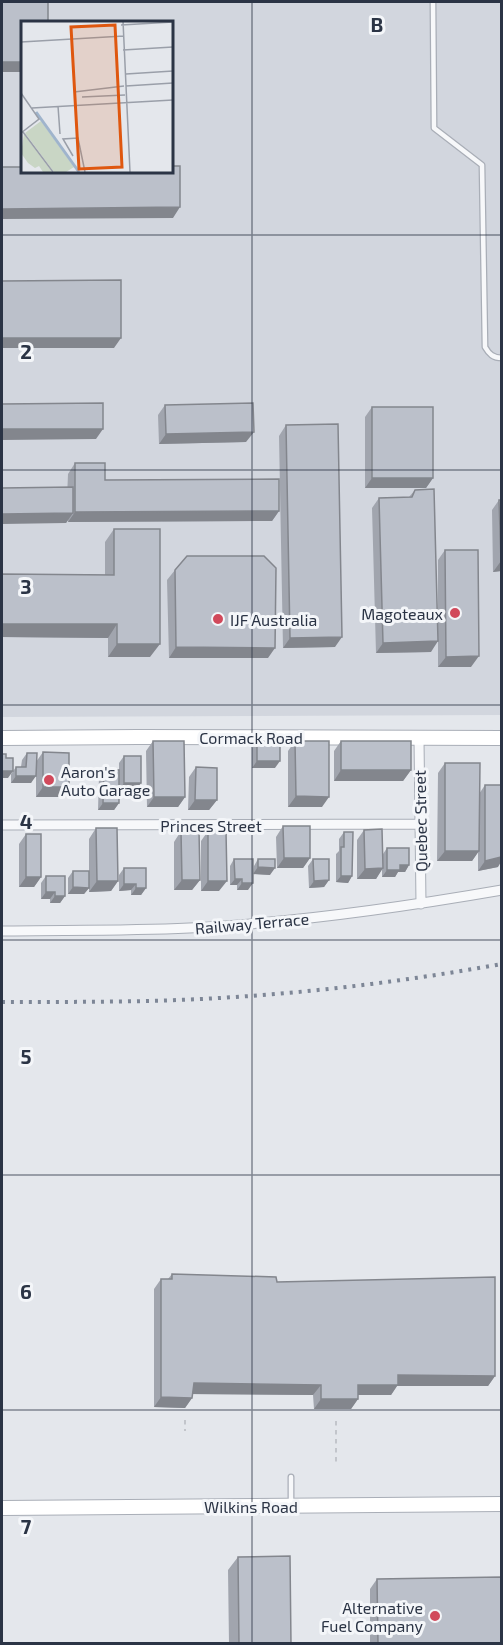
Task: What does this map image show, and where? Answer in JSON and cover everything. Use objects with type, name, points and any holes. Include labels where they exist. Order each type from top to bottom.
[{"type":"street","name":"Cormack Road","points":[[2,738],[501,738]]},
{"type":"street","name":"Quebec Street","points":[[419,739],[421,904]]},
{"type":"street","name":"Princes Street","points":[[2,825],[420,824]]},
{"type":"street","name":"Railway Terrace","points":[[2,931],[189,928],[342,915],[501,890]]},
{"type":"street","name":"Wilkins Road","points":[[2,1508],[501,1504]]},
{"type":"lane","points":[[433,2],[434,128],[482,165],[485,347],[488,353],[495,358],[501,358]]},
{"type":"lane","points":[[291,1477],[291,1505]]},
{"type":"path","points":[[185,1420],[185,1431]]},
{"type":"path","points":[[336,1421],[336,1466]]},
{"type":"shaded area","points":[[2,2],[501,2],[501,715],[2,717]]},
{"type":"building","points":[[2,2],[48,2],[48,21],[21,21],[21,62],[2,62]]},
{"type":"building","points":[[172,166],[180,166],[180,207],[2,209],[2,167],[21,167],[21,172],[172,172]]},
{"type":"building","points":[[121,280],[121,338],[2,338],[2,281]]},
{"type":"building","points":[[103,403],[103,429],[2,429],[2,404]]},
{"type":"building","points":[[253,403],[254,432],[166,434],[165,405]]},
{"type":"building","points":[[372,407],[433,407],[433,478],[372,478]]},
{"type":"building","points":[[338,424],[342,637],[290,638],[286,425]]},
{"type":"building","points":[[75,463],[105,463],[105,480],[279,479],[279,511],[75,512]]},
{"type":"building","points":[[73,487],[73,513],[2,514],[2,488]]},
{"type":"building","points":[[434,489],[438,641],[383,643],[379,498],[412,497],[415,490]]},
{"type":"building","points":[[499,500],[501,500],[501,561]]},
{"type":"building","points":[[114,529],[160,529],[160,644],[117,644],[117,624],[2,624],[2,574],[114,575]]},
{"type":"building","name":"Magoteaux","points":[[445,550],[478,550],[479,656],[446,657]]},
{"type":"building","name":"IJF Australia","points":[[187,556],[264,556],[276,568],[275,648],[176,647],[175,570]]},
{"type":"building","points":[[153,741],[184,741],[185,797],[154,797]]},
{"type":"building","points":[[257,741],[280,742],[280,761],[257,761]]},
{"type":"building","points":[[295,741],[329,741],[329,797],[296,796]]},
{"type":"building","points":[[341,741],[411,741],[411,770],[341,770]]},
{"type":"building","points":[[43,752],[69,753],[69,787],[43,787]]},
{"type":"building","points":[[27,753],[37,753],[36,776],[16,776],[16,767],[26,767]]},
{"type":"building","points":[[2,754],[6,754],[6,758],[13,758],[13,771],[2,771]]},
{"type":"building","points":[[124,756],[141,756],[141,783],[124,783]]},
{"type":"building","points":[[445,763],[480,763],[479,851],[445,851]]},
{"type":"building","points":[[196,767],[217,768],[217,800],[195,800]]},
{"type":"building","points":[[104,769],[119,770],[119,803],[103,803]]},
{"type":"building","points":[[485,785],[501,785],[501,857],[485,861]]},
{"type":"building","points":[[283,826],[310,826],[310,858],[284,858]]},
{"type":"building","points":[[96,828],[117,828],[118,881],[97,881]]},
{"type":"building","points":[[382,829],[383,868],[365,869],[364,830]]},
{"type":"building","points":[[181,831],[199,831],[200,880],[182,880]]},
{"type":"building","points":[[208,831],[226,831],[227,881],[208,881]]},
{"type":"building","points":[[344,832],[353,832],[352,876],[341,876],[341,847],[344,847]]},
{"type":"building","points":[[26,834],[41,834],[41,877],[26,877]]},
{"type":"building","points":[[387,848],[409,848],[409,865],[400,865],[400,870],[387,870]]},
{"type":"building","points":[[234,859],[253,859],[253,883],[242,883],[242,879],[235,879]]},
{"type":"building","points":[[258,859],[275,859],[275,868],[258,867]]},
{"type":"building","points":[[313,859],[329,859],[329,880],[314,881]]},
{"type":"building","points":[[124,868],[146,868],[146,888],[136,888],[136,884],[124,884]]},
{"type":"building","points":[[73,871],[89,871],[89,888],[73,887]]},
{"type":"building","points":[[46,876],[65,876],[65,896],[55,896],[55,892],[46,892]]},
{"type":"building","points":[[172,1274],[276,1277],[277,1282],[495,1277],[495,1376],[398,1375],[398,1385],[358,1385],[358,1399],[321,1399],[321,1385],[194,1383],[192,1398],[161,1397],[161,1279],[172,1279]]},
{"type":"building","points":[[290,1556],[291,1644],[239,1644],[238,1557]]},
{"type":"building","name":"Alternative Fuel Company","points":[[501,1577],[501,1644],[378,1644],[377,1579]]},
{"type":"railway","points":[[2,1002],[148,1001],[281,994],[370,984],[502,964]]},
{"type":"place","name":"Magoteaux","points":[[455,613]]},
{"type":"place","name":"IJF Australia","points":[[218,619]]},
{"type":"place","name":"Aaron's Auto Garage","points":[[49,780]]},
{"type":"place","name":"Alternative Fuel Company","points":[[435,1616]]}]
